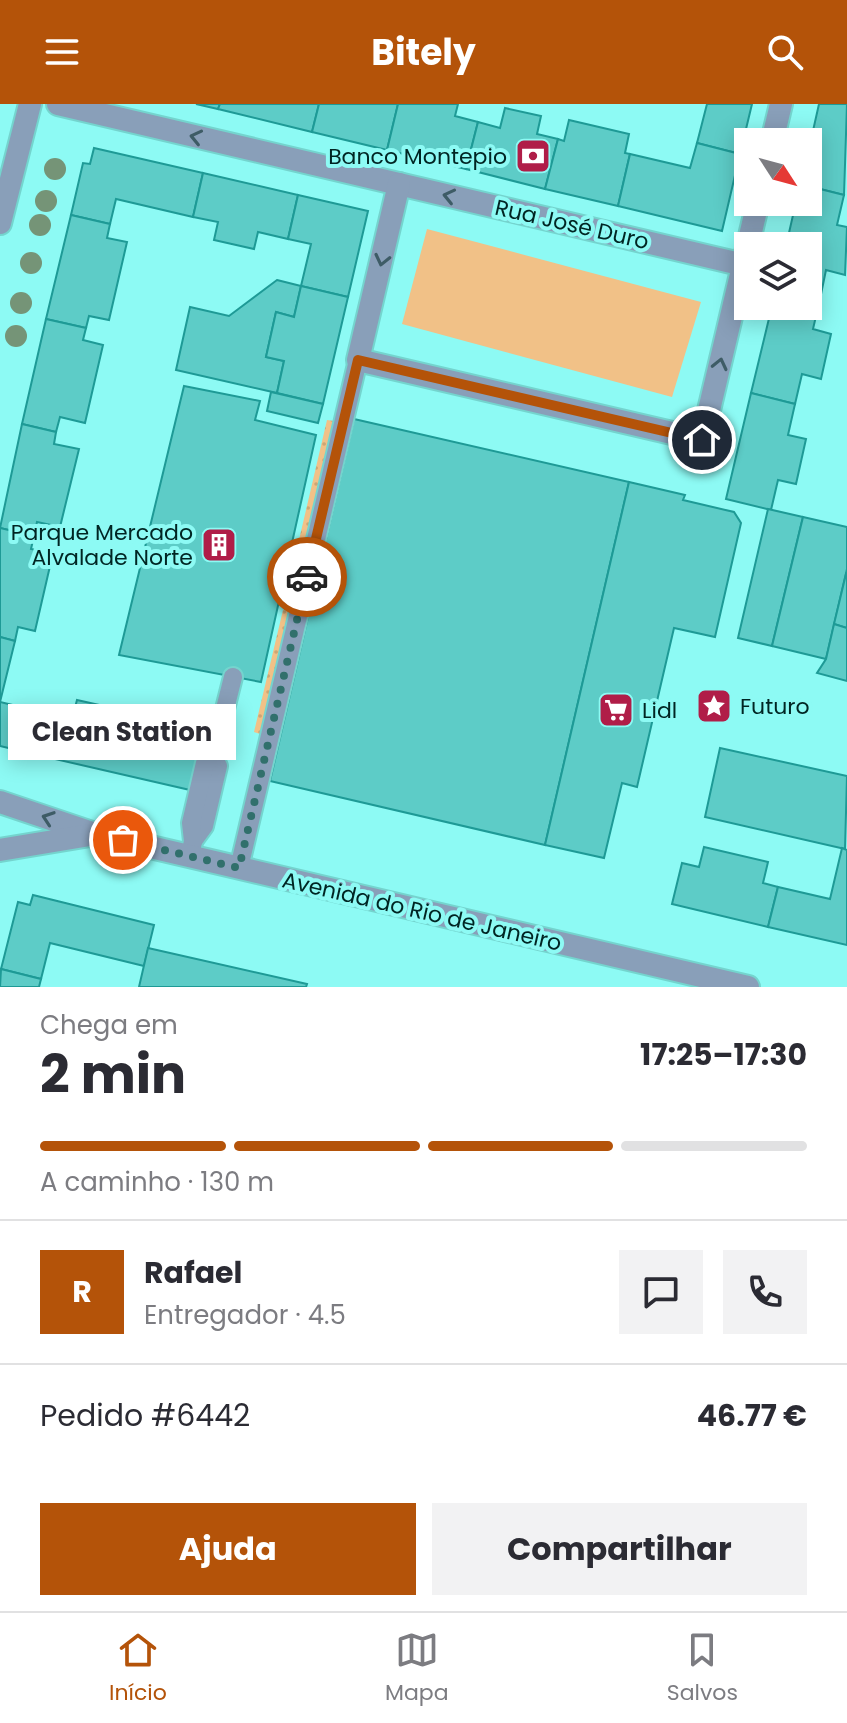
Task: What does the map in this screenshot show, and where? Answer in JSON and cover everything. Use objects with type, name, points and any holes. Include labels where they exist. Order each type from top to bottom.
[{"type":"street","points":[[0,223],[30,104]]},
{"type":"street","name":"Rua José Duro","points":[[58,104],[734,263]]},
{"type":"street","points":[[775,128],[781,104]]},
{"type":"street","points":[[399,184],[358,360],[702,440],[734,307]]},
{"type":"street","name":"Avenida do Rio de Janeiro","points":[[0,802],[95,834],[192,849],[239,868],[748,987]]},
{"type":"street","name":"Avenida do Rio de Janeiro","points":[[0,850],[95,834]]},
{"type":"lane","points":[[239,868],[358,360]]},
{"type":"lane","points":[[192,849],[208,812],[218,766],[213,757],[233,677]]},
{"type":"shaded area","points":[[427,229],[701,302],[672,397],[402,324]]},
{"type":"shaded area","points":[[327,420],[334,421],[292,601],[285,600]]},
{"type":"shaded area","points":[[283,610],[289,611],[260,734],[254,732]]},
{"type":"building","points":[[196,104],[220,104],[218,109]]},
{"type":"building","points":[[220,104],[319,104],[312,132],[218,109]]},
{"type":"building","points":[[319,104],[398,104],[387,150],[312,132]]},
{"type":"building","points":[[398,104],[458,104],[455,116],[478,122],[466,169],[387,150]]},
{"type":"building","points":[[707,104],[752,104],[746,128],[734,128],[734,152],[697,143]]},
{"type":"building","points":[[819,104],[847,104],[844,195],[822,190],[822,128],[814,128]]},
{"type":"building","points":[[505,108],[541,116],[537,134],[558,139],[545,189],[466,169],[478,122],[500,128]]},
{"type":"building","points":[[569,120],[629,134],[625,153],[630,154],[618,206],[545,189],[558,139],[564,141]]},
{"type":"building","points":[[697,143],[734,152],[734,180],[722,231],[618,206],[630,154],[690,168]]},
{"type":"building","points":[[94,148],[203,173],[193,217],[116,199],[110,224],[71,215],[83,163],[90,164]]},
{"type":"building","points":[[203,173],[298,195],[288,239],[258,232],[254,249],[214,240],[218,222],[193,217]]},
{"type":"building","points":[[822,190],[844,195],[837,225],[847,227],[845,275],[826,270],[822,289],[822,232],[789,232],[793,216],[822,216]]},
{"type":"building","points":[[298,195],[368,211],[348,297],[301,286],[311,244],[288,239]]},
{"type":"building","points":[[71,215],[110,224],[107,238],[127,242],[109,320],[89,316],[86,328],[46,319]]},
{"type":"building","points":[[277,280],[301,286],[294,317],[276,312],[266,357],[284,361],[277,393],[176,370],[190,307],[229,316]]},
{"type":"building","points":[[301,286],[348,297],[323,404],[277,393],[284,361],[266,357],[276,312],[294,317]]},
{"type":"building","points":[[46,319],[86,328],[83,340],[103,345],[85,423],[60,417],[56,432],[22,424]]},
{"type":"building","points":[[769,320],[815,320],[813,329],[831,334],[821,379],[802,374],[795,404],[751,393]]},
{"type":"building","name":"Parque Mercado Alvalade Norte","points":[[184,386],[260,401],[255,420],[316,435],[261,682],[119,655]]},
{"type":"building","points":[[271,392],[323,404],[318,423],[267,411]]},
{"type":"building","points":[[751,393],[795,404],[788,435],[806,439],[796,484],[778,480],[771,510],[726,499]]},
{"type":"building","points":[[354,419],[629,482],[545,845],[270,781]]},
{"type":"building","points":[[22,424],[56,432],[54,444],[79,449],[60,527],[37,522],[34,536],[0,528]]},
{"type":"building","name":"Lidl","points":[[629,482],[685,495],[683,500],[734,512],[741,523],[715,637],[674,628],[637,787],[622,783],[604,858],[545,845]]},
{"type":"building","points":[[768,509],[803,517],[772,646],[738,638]]},
{"type":"building","points":[[803,517],[847,527],[847,569],[826,659],[772,646]]},
{"type":"building","points":[[0,528],[34,536],[31,549],[53,553],[35,631],[18,627],[15,641],[0,637]]},
{"type":"building","points":[[847,575],[847,628],[834,624]]},
{"type":"building","points":[[834,624],[847,628],[847,681],[817,673],[826,659]]},
{"type":"building","points":[[0,637],[15,641],[0,702]]},
{"type":"building","points":[[77,700],[171,721],[166,743],[199,751],[190,790],[29,753],[38,711],[72,719]]},
{"type":"building","points":[[0,702],[38,711],[29,753],[0,746]]},
{"type":"building","points":[[720,748],[847,776],[845,849],[705,817]]},
{"type":"building","points":[[704,847],[768,862],[763,883],[778,887],[768,927],[672,904],[682,863],[699,867]]},
{"type":"building","points":[[842,848],[847,850],[847,945],[768,927],[778,887],[830,899]]},
{"type":"building","points":[[33,895],[154,925],[144,966],[50,943],[41,979],[1,969],[18,902],[30,905]]},
{"type":"building","points":[[148,948],[307,984],[306,987],[139,987]]},
{"type":"building","points":[[1,969],[41,979],[39,987],[0,987]]},
{"type":"way so far","points":[[123,840],[239,868],[307,577]]},
{"type":"place","name":"Banco Montepio","points":[[533,156]]},
{"type":"place","name":"Parque Mercado Alvalade Norte","points":[[219,545]]},
{"type":"place","name":"Futuro","points":[[714,706]]},
{"type":"place","name":"Lidl","points":[[616,710]]},
{"type":"place","name":"Clean Station","points":[[123,840]]},
{"type":"route","points":[[307,577],[358,360],[702,440]]}]
